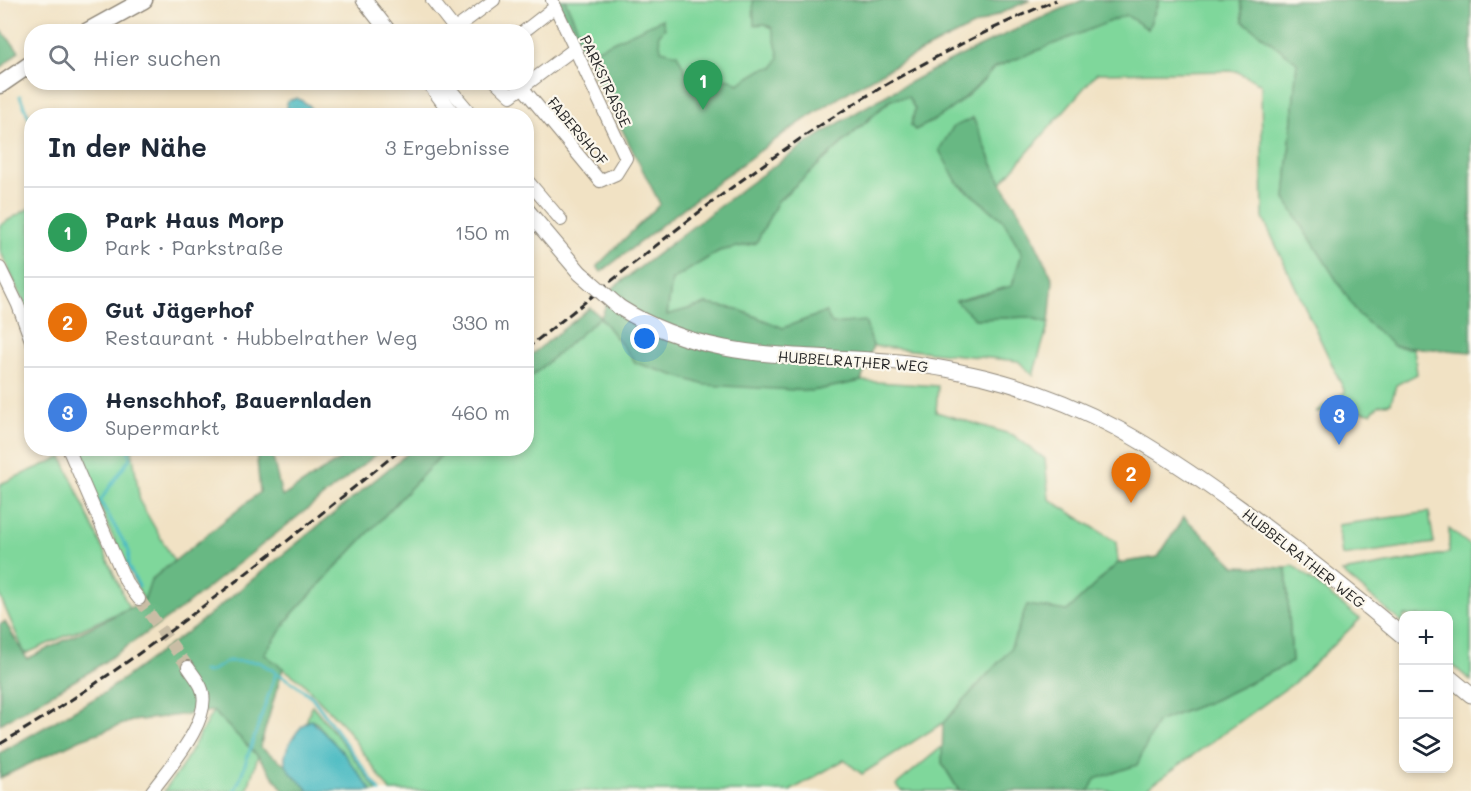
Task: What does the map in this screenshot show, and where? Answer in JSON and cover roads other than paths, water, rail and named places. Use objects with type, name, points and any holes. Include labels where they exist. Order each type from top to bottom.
[{"type":"main road","points":[[100,24],[144,0]]},
{"type":"main road","points":[[5,81],[24,68]]},
{"type":"street","points":[[364,0],[383,24]]},
{"type":"street","points":[[432,0],[451,24]]},
{"type":"street","points":[[464,24],[494,0]]},
{"type":"street","points":[[532,24],[554,3]]},
{"type":"street","name":"PARKSTRASSE","points":[[554,3],[626,158],[616,174]]},
{"type":"street","points":[[534,78],[574,49]]},
{"type":"street","points":[[434,90],[448,108]]},
{"type":"street","points":[[451,90],[466,108]]},
{"type":"street","points":[[504,90],[510,96],[518,90]]},
{"type":"street","name":"FABERSHOF","points":[[524,90],[600,181],[616,174]]},
{"type":"street","points":[[534,188],[561,220]]},
{"type":"street","name":"HUBBELRATHER WEG","points":[[534,218],[580,273],[619,307],[668,333],[703,345],[740,353],[930,366],[984,377],[1033,391],[1085,412],[1138,438],[1172,459],[1294,548],[1399,633]]},
{"type":"street","points":[[0,268],[24,321]]},
{"type":"street","points":[[71,456],[126,582],[139,599]]},
{"type":"street","points":[[152,791],[185,745],[201,717],[202,688],[188,667]]},
{"type":"street","points":[[1453,679],[1471,695]]},
{"type":"water","points":[[297,98],[310,108],[287,108],[287,101]]},
{"type":"water","points":[[311,720],[341,750],[372,791],[309,791],[290,772],[285,759],[288,746],[302,727]]},
{"type":"waterway","points":[[20,96],[25,108]]},
{"type":"waterway","points":[[130,456],[100,501],[129,551],[128,566],[139,586]]},
{"type":"waterway","points":[[203,671],[209,672],[228,661],[259,662],[295,684],[312,697],[380,791]]},
{"type":"waterway","points":[[234,791],[276,673]]},
{"type":"tunnel","points":[[139,599],[188,667]]},
{"type":"railway","points":[[534,343],[711,203],[827,121],[939,56],[1056,0]]},
{"type":"railway","points":[[0,744],[106,677],[157,641],[393,456]]},
{"type":"place","name":"Park Haus Morp","points":[[703,110]]},
{"type":"place","name":"Henschhof, Bauernladen","points":[[1339,445]]},
{"type":"place","name":"Gut Jägerhof","points":[[1131,503]]}]
